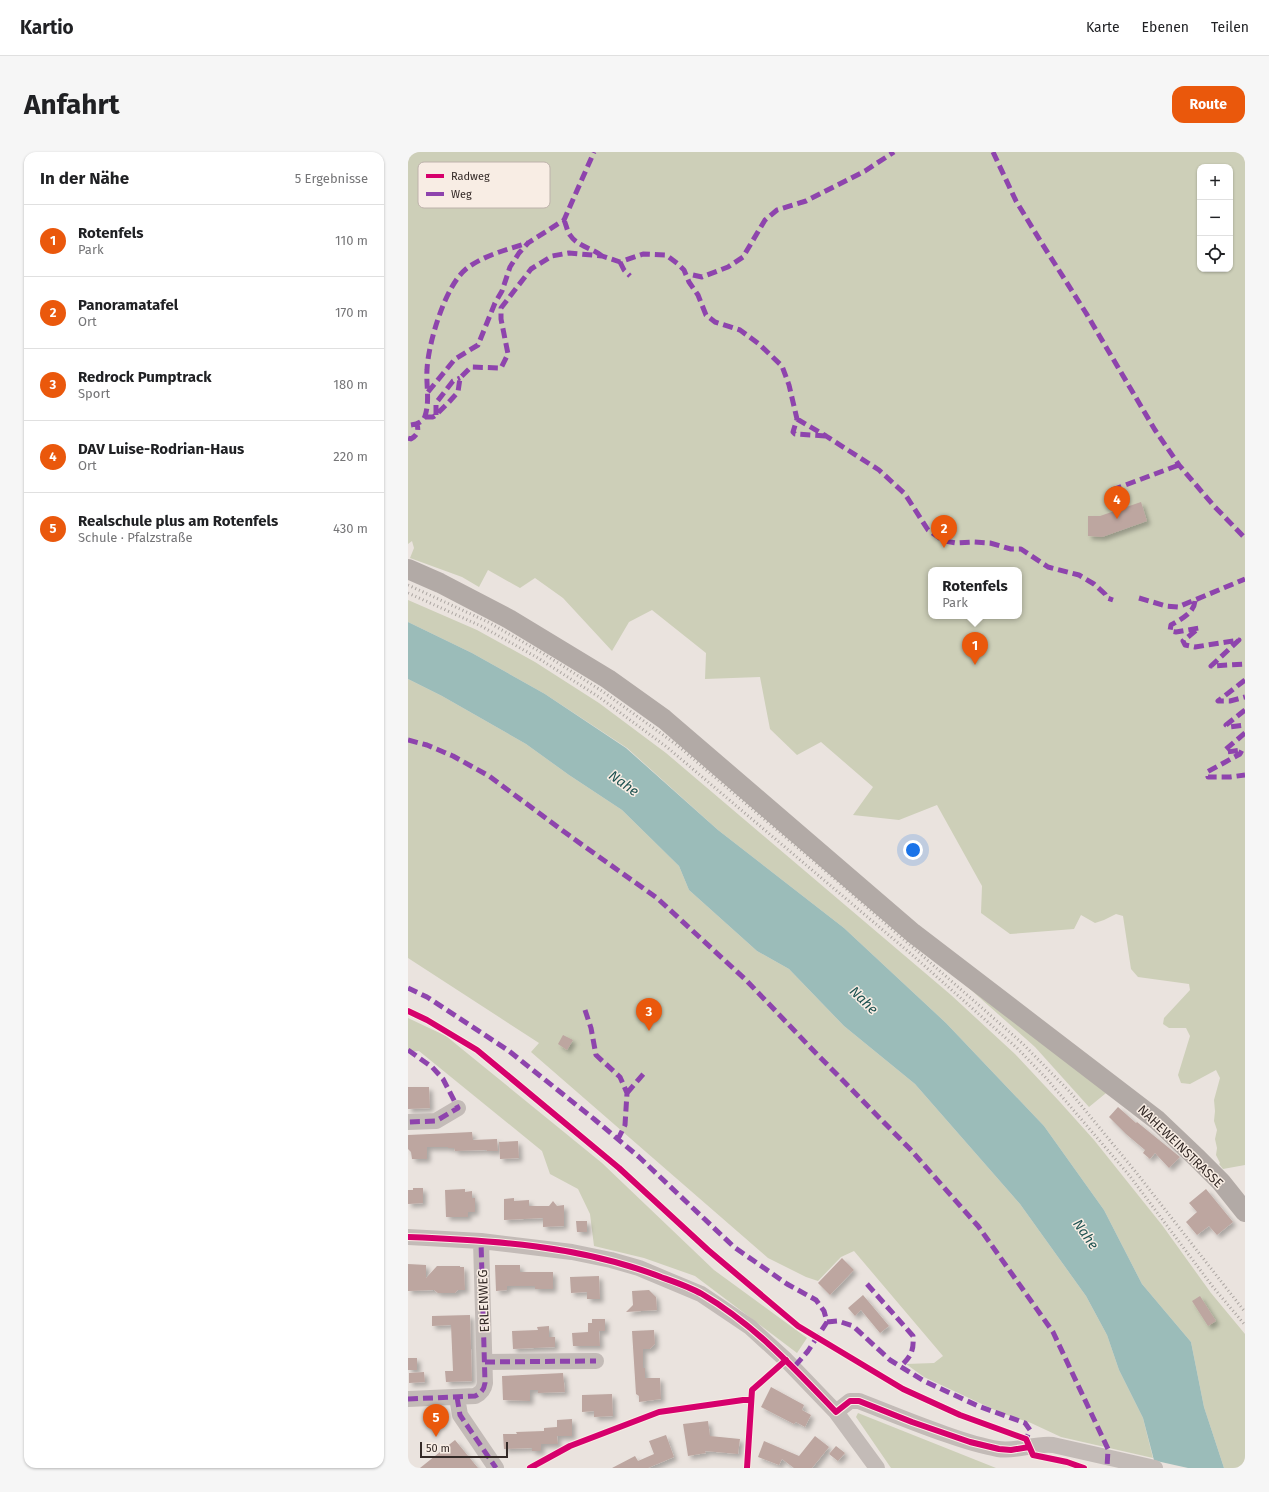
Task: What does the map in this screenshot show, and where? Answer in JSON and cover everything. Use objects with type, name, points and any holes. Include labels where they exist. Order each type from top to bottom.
[{"type":"main road","name":"NAHEWEINSTRASSE","points":[[408,569],[440,583],[509,619],[608,679],[664,719],[913,933],[1157,1120],[1221,1182],[1245,1212]]},
{"type":"street","points":[[408,1122],[436,1121],[458,1108]]},
{"type":"street","points":[[408,1237],[481,1241],[565,1251],[611,1260],[640,1268],[702,1294],[726,1309],[755,1332],[786,1360],[836,1412],[877,1468]]},
{"type":"street","name":"ERLENWEG","points":[[457,1397],[475,1396],[480,1394],[484,1389],[485,1362],[481,1241]]},
{"type":"street","points":[[485,1362],[596,1360]]},
{"type":"street","points":[[408,1399],[457,1397],[460,1415],[496,1468]]},
{"type":"street","points":[[836,1412],[850,1401],[859,1401],[912,1422],[970,1442],[992,1447],[1011,1450],[1045,1444],[1155,1468]]},
{"type":"green space","points":[[408,152],[1245,152],[1245,1165],[1223,1169],[1219,1164],[1220,1163],[1216,1155],[1217,1148],[1215,1139],[1217,1130],[1214,1121],[1214,1100],[1220,1078],[1216,1070],[1190,1084],[1181,1083],[1178,1075],[1190,1036],[1186,1028],[1169,1028],[1163,1024],[1164,1018],[1190,990],[1189,984],[1138,977],[1131,969],[1123,916],[1116,914],[1095,923],[1081,915],[1074,929],[1010,934],[981,913],[982,886],[937,805],[899,820],[853,815],[873,787],[821,742],[797,755],[770,729],[760,677],[705,679],[706,653],[652,610],[629,622],[612,651],[563,598],[535,578],[520,588],[488,570],[479,587],[462,577],[410,558],[414,548],[412,541],[408,544]]},
{"type":"green space","points":[[408,600],[477,630],[535,662],[599,703],[666,753],[951,995],[1015,1054],[1094,1140],[1162,1225],[1211,1293],[1245,1334],[1245,1468],[1224,1468],[1204,1407],[1191,1342],[1142,1284],[1104,1210],[1044,1126],[946,1023],[844,928],[718,830],[627,748],[545,694],[472,653],[408,622]]},
{"type":"green space","points":[[408,679],[442,696],[526,744],[622,810],[679,866],[689,890],[757,951],[789,969],[844,1026],[915,1084],[1020,1204],[1086,1296],[1107,1335],[1119,1370],[1143,1418],[1153,1458],[1061,1437],[1031,1423],[1001,1413],[924,1377],[906,1364],[934,1363],[943,1356],[854,1251],[841,1257],[818,1281],[806,1277],[768,1258],[531,1052],[539,1043],[408,958]]},
{"type":"green space","points":[[961,981],[1111,1089],[1089,1107],[1035,1047]]},
{"type":"green space","points":[[408,1018],[446,1036],[602,1163],[714,1270],[807,1338],[797,1353],[695,1276],[644,1258],[594,1246],[590,1214],[578,1189],[550,1174],[542,1151],[419,1051],[408,1052]]},
{"type":"green space","points":[[858,1413],[996,1468],[891,1468],[856,1417]]},
{"type":"water","name":"Nahe","points":[[408,622],[472,653],[545,694],[626,748],[718,830],[844,928],[946,1023],[1044,1126],[1104,1210],[1142,1284],[1191,1342],[1204,1407],[1224,1468],[1156,1468],[1143,1418],[1119,1370],[1107,1335],[1086,1296],[1020,1204],[915,1084],[844,1026],[789,969],[757,951],[689,890],[679,866],[622,810],[526,744],[442,696],[408,679]]},
{"type":"pier","points":[[1152,1460],[1188,1468],[1154,1468]]},
{"type":"building","points":[[1141,502],[1147,521],[1102,537],[1088,536],[1088,516],[1100,516]]},
{"type":"building","points":[[563,1035],[573,1040],[567,1050],[558,1044]]},
{"type":"building","points":[[408,1087],[429,1087],[430,1108],[408,1109]]},
{"type":"building","points":[[1118,1107],[1180,1157],[1169,1168],[1155,1153],[1150,1159],[1143,1153],[1145,1150],[1109,1117]]},
{"type":"building","points":[[472,1132],[473,1140],[497,1139],[498,1151],[455,1151],[454,1148],[448,1147],[427,1147],[427,1159],[412,1159],[411,1152],[408,1149],[408,1135]]},
{"type":"building","points":[[518,1141],[519,1158],[500,1159],[499,1142]]},
{"type":"building","points":[[413,1188],[423,1188],[423,1203],[408,1204],[408,1190],[413,1190]]},
{"type":"building","points":[[465,1189],[465,1192],[472,1191],[472,1198],[475,1198],[475,1212],[468,1212],[468,1217],[446,1217],[445,1190]]},
{"type":"building","points":[[1206,1189],[1233,1222],[1217,1235],[1209,1226],[1197,1235],[1186,1222],[1197,1212],[1189,1203]]},
{"type":"building","points":[[514,1198],[514,1201],[529,1200],[529,1206],[549,1206],[553,1201],[557,1206],[564,1205],[564,1226],[543,1227],[543,1218],[504,1220],[504,1199]]},
{"type":"building","points":[[576,1221],[587,1221],[587,1232],[577,1232]]},
{"type":"building","points":[[842,1258],[854,1270],[830,1295],[818,1283]]},
{"type":"building","points":[[408,1264],[426,1265],[426,1278],[437,1266],[464,1267],[465,1290],[458,1290],[455,1293],[438,1293],[434,1290],[408,1291]]},
{"type":"building","points":[[495,1265],[520,1265],[520,1272],[553,1272],[553,1289],[535,1289],[535,1286],[507,1286],[507,1290],[496,1291]]},
{"type":"building","points":[[599,1276],[600,1299],[587,1299],[587,1292],[571,1293],[570,1277]]},
{"type":"building","points":[[649,1290],[656,1297],[657,1310],[626,1312],[633,1305],[632,1291]]},
{"type":"building","points":[[863,1295],[889,1326],[880,1333],[861,1310],[855,1316],[848,1308]]},
{"type":"building","points":[[1200,1296],[1216,1321],[1208,1326],[1192,1301]]},
{"type":"building","points":[[470,1315],[472,1381],[446,1382],[445,1371],[453,1371],[451,1325],[432,1326],[432,1316]]},
{"type":"building","points":[[592,1319],[605,1319],[605,1331],[599,1331],[600,1346],[573,1346],[572,1333],[588,1332],[588,1323],[592,1323]]},
{"type":"building","points":[[549,1326],[549,1337],[555,1337],[555,1347],[513,1349],[512,1331],[538,1330],[537,1327]]},
{"type":"building","points":[[654,1330],[655,1344],[650,1349],[643,1349],[643,1368],[645,1368],[645,1378],[660,1378],[661,1399],[639,1402],[639,1396],[636,1394],[632,1331]]},
{"type":"building","points":[[408,1358],[417,1358],[417,1370],[408,1370]]},
{"type":"building","points":[[424,1372],[425,1382],[409,1383],[409,1373]]},
{"type":"building","points":[[563,1373],[565,1392],[538,1393],[538,1390],[530,1390],[530,1401],[503,1400],[502,1376]]},
{"type":"building","points":[[771,1387],[804,1405],[802,1410],[811,1415],[805,1427],[796,1422],[794,1424],[761,1407]]},
{"type":"building","points":[[612,1394],[613,1416],[594,1417],[594,1411],[582,1412],[582,1395]]},
{"type":"building","points":[[572,1419],[572,1436],[557,1436],[558,1444],[541,1444],[541,1451],[532,1451],[532,1448],[504,1449],[503,1434],[544,1431],[544,1428],[557,1427],[557,1420]]},
{"type":"building","points":[[708,1421],[710,1436],[740,1439],[738,1454],[705,1451],[706,1453],[688,1456],[683,1424]]},
{"type":"building","points":[[666,1435],[674,1457],[648,1468],[612,1468],[635,1456],[638,1461],[654,1454],[649,1441]]},
{"type":"building","points":[[815,1436],[829,1447],[812,1468],[794,1468],[782,1459],[779,1465],[758,1457],[764,1441],[799,1456]]},
{"type":"building","points":[[455,1440],[478,1468],[420,1468]]},
{"type":"building","points":[[836,1446],[845,1453],[838,1461],[829,1454]]},
{"type":"railway","points":[[408,585],[488,622],[544,654],[602,691],[677,745],[836,880],[1022,1043],[1071,1093],[1135,1171],[1245,1312]]},
{"type":"railway","points":[[408,593],[481,626],[538,658],[599,697],[668,748],[910,953],[1017,1048],[1046,1078],[1129,1175],[1213,1287],[1245,1325]]},
{"type":"marked path","points":[[428,392],[455,359],[478,345],[495,303],[502,291],[510,267],[528,243],[564,220],[594,152]]},
{"type":"marked path","points":[[693,275],[702,277],[728,267],[743,257],[765,220],[777,210],[806,201],[865,171],[894,152]]},
{"type":"marked path","points":[[993,152],[1016,201],[1086,313],[1155,430],[1179,465],[1214,506],[1245,538]]},
{"type":"marked path","points":[[564,220],[568,232],[573,239],[602,256]]},
{"type":"marked path","points":[[411,425],[420,422],[425,416],[428,399],[428,359],[434,331],[451,288],[458,277],[466,269],[480,260],[496,253],[528,243]]},
{"type":"marked path","points":[[425,417],[433,417],[449,402],[458,392],[460,378],[471,367],[501,368],[508,354],[501,319],[501,308],[531,269],[552,256],[569,253],[602,256],[620,262],[643,254],[666,255],[684,270],[689,282],[698,295],[706,315],[715,322],[740,330],[759,344],[782,366],[789,385],[797,419],[793,432],[795,434],[826,436]]},
{"type":"marked path","points":[[620,262],[624,270],[630,276]]},
{"type":"marked path","points":[[436,415],[436,403],[453,381],[460,378]]},
{"type":"marked path","points":[[797,419],[879,470],[905,494],[928,530],[944,541],[956,543],[990,543],[1011,549],[1021,549],[1048,567],[1079,575],[1094,584],[1105,594],[1107,598],[1113,600]]},
{"type":"marked path","points":[[408,438],[411,439],[416,435],[418,431],[417,424]]},
{"type":"marked path","points":[[1112,490],[1179,465]]},
{"type":"marked path","points":[[1139,598],[1166,606],[1178,607],[1245,579]]},
{"type":"marked path","points":[[1195,601],[1190,612],[1171,625],[1170,631],[1176,632],[1199,628],[1183,641],[1185,645],[1195,647],[1239,640],[1211,666],[1245,664]]},
{"type":"marked path","points":[[1245,680],[1218,701],[1230,701],[1245,697]]},
{"type":"marked path","points":[[1245,710],[1226,725],[1229,727],[1245,725]]},
{"type":"marked path","points":[[1245,733],[1225,750],[1227,752],[1242,750],[1240,754],[1207,772],[1208,777],[1245,775]]},
{"type":"marked path","points":[[408,740],[427,745],[453,756],[489,776],[657,898],[746,980],[910,1149],[978,1226],[1053,1332],[1108,1449],[1107,1468]]},
{"type":"marked path","points":[[408,988],[427,997],[509,1051],[639,1157],[734,1247],[787,1284],[816,1300],[824,1311],[827,1322],[808,1351],[794,1367]]},
{"type":"marked path","points":[[585,1010],[591,1028],[596,1055],[620,1077],[627,1093],[625,1125],[618,1139]]},
{"type":"marked path","points":[[408,1050],[432,1067],[443,1079],[458,1108],[436,1121],[408,1122]]},
{"type":"marked path","points":[[627,1093],[645,1072]]},
{"type":"marked path","points":[[408,1399],[475,1396],[484,1388],[481,1241]]},
{"type":"marked path","points":[[867,1284],[913,1336],[911,1353],[901,1366]]},
{"type":"marked path","points":[[827,1322],[838,1321],[853,1326],[890,1360],[924,1381],[978,1406],[1025,1423],[1030,1430],[1026,1439]]},
{"type":"marked path","points":[[485,1362],[596,1361]]},
{"type":"marked path","points":[[457,1397],[460,1415],[496,1468]]},
{"type":"cycle path","points":[[408,1011],[427,1020],[477,1050],[619,1168],[708,1250],[798,1326],[903,1389],[960,1415],[1026,1439],[1033,1455],[1067,1462],[1084,1468]]},
{"type":"cycle path","points":[[408,1237],[472,1240],[536,1246],[600,1258],[631,1267],[672,1281],[702,1294],[740,1319],[774,1348],[836,1412],[850,1401],[859,1401],[912,1422],[970,1442],[999,1449],[1011,1450],[1029,1447]]},
{"type":"cycle path","points":[[747,1468],[752,1390],[786,1360]]},
{"type":"cycle path","points":[[530,1468],[570,1446],[659,1412],[751,1400]]},
{"type":"place","name":"DAV Luise-Rodrian-Haus","points":[[1117,519]]},
{"type":"place","name":"Panoramatafel","points":[[944,548]]},
{"type":"place","name":"Rotenfels","points":[[975,665]]},
{"type":"place","name":"Redrock Pumptrack","points":[[649,1031]]},
{"type":"place","name":"Realschule plus am Rotenfels","points":[[436,1437]]}]
